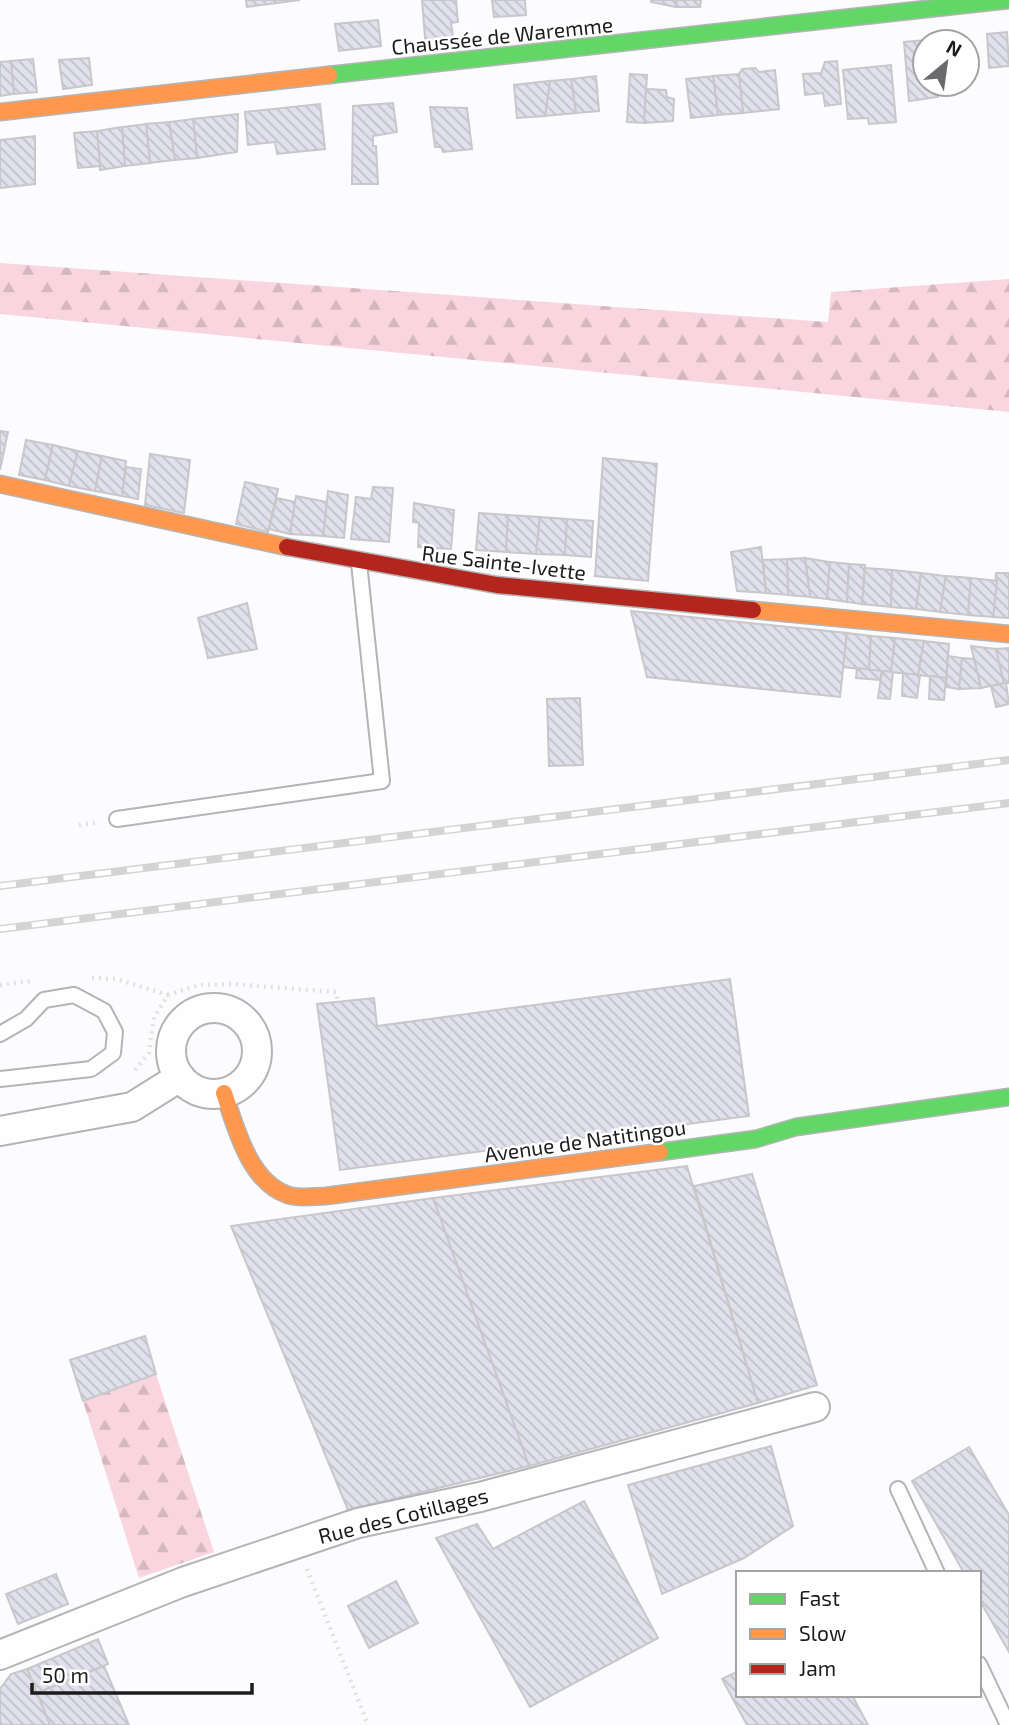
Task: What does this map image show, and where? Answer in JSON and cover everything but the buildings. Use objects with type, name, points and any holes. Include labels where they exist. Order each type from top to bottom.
[{"type":"street","name":"Chaussée de Waremme","points":[[0,112],[1008,0]]},
{"type":"street","name":"Rue Sainte-Ivette","points":[[0,484],[359,562],[497,585],[1009,634]]},
{"type":"street","points":[[207,1008],[225,1009],[241,1017],[252,1031],[257,1049],[254,1067],[244,1081],[224,1093],[194,1089],[180,1077],[172,1062],[171,1044],[177,1027],[190,1014],[207,1008]]},
{"type":"street","points":[[0,1130],[132,1107],[180,1077]]},
{"type":"street","name":"Avenue de Natitingou","points":[[224,1093],[241,1142],[260,1175],[287,1195],[326,1196],[756,1139],[796,1127],[1009,1097]]},
{"type":"street","name":"Rue des Cotillages","points":[[0,1654],[183,1582],[358,1523],[480,1497],[815,1407]]},
{"type":"lane","points":[[117,819],[382,781],[359,562]]},
{"type":"lane","points":[[0,1034],[26,1019],[44,1000],[74,995],[104,1011],[115,1032],[113,1053],[91,1069],[0,1079]]},
{"type":"lane","points":[[898,1489],[936,1571]]},
{"type":"lane","points":[[981,1668],[1008,1725]]},
{"type":"path","points":[[128,1078],[149,1053],[153,1017],[168,995],[199,985],[231,984],[336,992],[338,1002]]},
{"type":"path","points":[[296,1542],[368,1725]]},
{"type":"green space","points":[[0,263],[828,322],[831,292],[1009,279],[1009,412],[0,314]]},
{"type":"green space","points":[[156,1374],[214,1552],[139,1578],[83,1401]]},
{"type":"railway","points":[[0,886],[1009,760]]},
{"type":"railway","points":[[0,929],[1009,803]]},
{"type":"traffic: fast","points":[[329,75],[1008,0]]},
{"type":"traffic: fast","points":[[660,1152],[756,1139],[796,1127],[1009,1097]]},
{"type":"traffic: slow","points":[[0,112],[329,75]]},
{"type":"traffic: slow","points":[[0,484],[287,547]]},
{"type":"traffic: slow","points":[[753,610],[1009,634]]},
{"type":"traffic: slow","points":[[224,1093],[239,1137],[254,1166],[275,1188],[297,1197],[326,1196],[660,1152]]},
{"type":"traffic: jam","points":[[287,547],[497,585],[753,610]]}]
